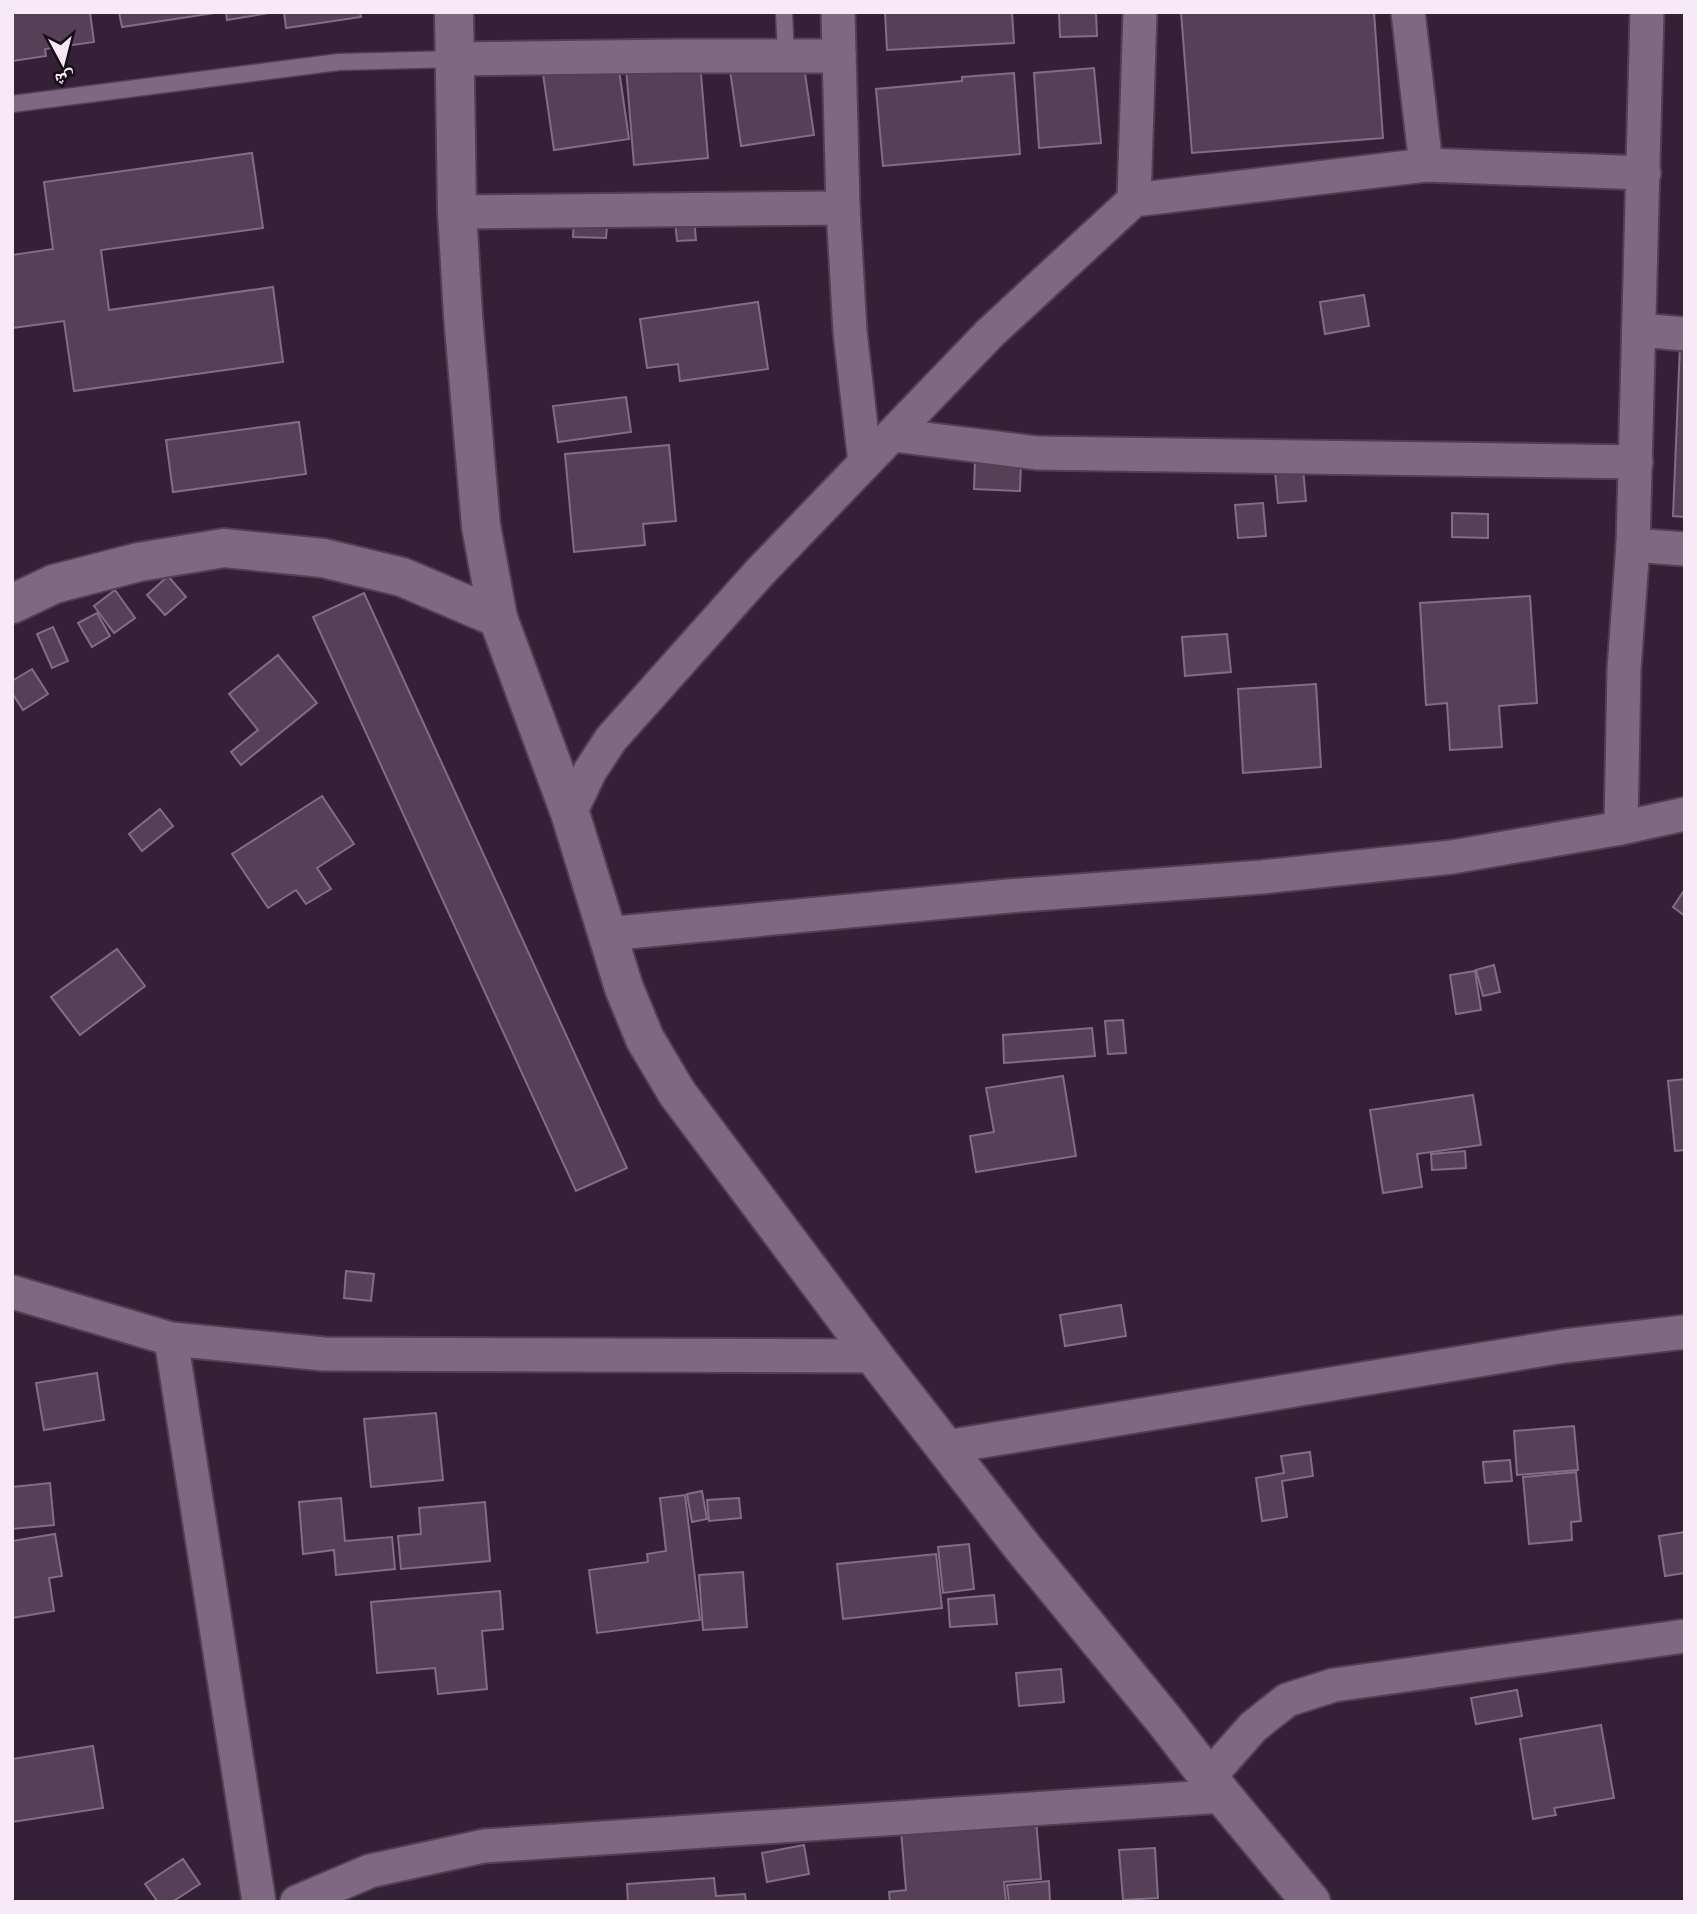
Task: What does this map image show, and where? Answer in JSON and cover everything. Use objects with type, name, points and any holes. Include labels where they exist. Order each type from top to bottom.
[{"type":"street","points":[[454,12],[457,212],[475,469],[481,526],[498,618],[570,813],[606,934],[645,1039],[677,1093],[874,1356],[1024,1549],[1311,1902]]},
{"type":"street","points":[[838,12],[843,208],[850,332],[865,462]]},
{"type":"street","points":[[1134,200],[1140,12]]},
{"type":"street","points":[[1408,12],[1426,164]]},
{"type":"street","points":[[1621,828],[1624,669],[1636,462],[1647,12]]},
{"type":"street","points":[[455,59],[839,56]]},
{"type":"street","points":[[570,813],[590,771],[611,739],[760,572],[990,333],[1134,200],[1426,164],[1644,173]]},
{"type":"street","points":[[457,212],[843,208]]},
{"type":"street","points":[[1639,330],[1685,334]]},
{"type":"street","points":[[893,435],[1037,453],[1636,462]]},
{"type":"street","points":[[1633,545],[1685,549]]},
{"type":"street","points":[[12,604],[54,584],[139,562],[224,548],[323,558],[402,577],[498,618]]},
{"type":"street","points":[[606,934],[1009,896],[1289,874],[1452,857],[1621,828],[1685,814]]},
{"type":"street","points":[[12,1292],[171,1339],[324,1354],[874,1356]]},
{"type":"street","points":[[946,1447],[1564,1346],[1685,1332]]},
{"type":"street","points":[[171,1339],[259,1902]]},
{"type":"street","points":[[1215,1787],[1253,1727],[1287,1700],[1334,1685],[1685,1636]]},
{"type":"street","points":[[297,1902],[370,1871],[484,1846],[1215,1787]]},
{"type":"lane","points":[[784,12],[786,57]]},
{"type":"lane","points":[[12,104],[339,62],[455,59]]},
{"type":"building","points":[[12,12],[90,12],[94,42],[45,49],[46,56],[12,61]]},
{"type":"building","points":[[119,12],[221,12],[122,27]]},
{"type":"building","points":[[226,12],[275,12],[227,20]]},
{"type":"building","points":[[284,12],[360,12],[361,17],[286,28]]},
{"type":"building","points":[[885,12],[1012,12],[1014,43],[887,50]]},
{"type":"building","points":[[1059,12],[1096,12],[1097,36],[1060,37]]},
{"type":"building","points":[[1181,12],[1374,12],[1383,138],[1192,153]]},
{"type":"building","points":[[615,42],[629,139],[554,150],[540,53]]},
{"type":"building","points":[[801,46],[814,135],[741,146],[728,57]]},
{"type":"building","points":[[700,62],[708,158],[634,165],[626,68]]},
{"type":"building","points":[[1094,68],[1101,143],[1039,148],[1034,73]]},
{"type":"building","points":[[1014,73],[1020,154],[883,166],[876,89]]},
{"type":"building","points":[[252,153],[263,228],[101,250],[109,310],[273,287],[283,362],[74,391],[64,321],[12,328],[12,255],[53,249],[44,182]]},
{"type":"building","points":[[574,214],[608,216],[606,238],[573,237]]},
{"type":"building","points":[[694,218],[696,240],[677,241],[675,220]]},
{"type":"building","points":[[1364,295],[1369,326],[1325,334],[1320,302]]},
{"type":"building","points":[[758,302],[768,369],[680,381],[678,364],[647,368],[640,319]]},
{"type":"building","points":[[1681,321],[1685,321],[1685,517],[1673,516]]},
{"type":"building","points":[[626,397],[631,432],[558,442],[553,406]]},
{"type":"building","points":[[299,422],[306,474],[173,492],[166,440]]},
{"type":"building","points":[[669,445],[676,521],[643,524],[645,545],[574,552],[565,454]]},
{"type":"building","points":[[1302,458],[1306,501],[1278,503],[1274,461]]},
{"type":"building","points":[[975,459],[1021,460],[1020,491],[974,489]]},
{"type":"building","points":[[1263,503],[1266,536],[1238,538],[1235,505]]},
{"type":"building","points":[[1452,513],[1488,514],[1488,538],[1452,537]]},
{"type":"building","points":[[168,576],[186,597],[165,615],[147,595]]},
{"type":"building","points":[[115,590],[135,618],[114,633],[94,606]]},
{"type":"building","points":[[364,593],[627,1168],[576,1191],[313,617]]},
{"type":"building","points":[[1530,596],[1537,703],[1499,706],[1502,747],[1450,750],[1447,703],[1426,705],[1420,603]]},
{"type":"building","points":[[97,613],[110,636],[92,647],[78,623]]},
{"type":"building","points":[[53,627],[68,661],[52,668],[37,634]]},
{"type":"building","points":[[1227,634],[1231,672],[1185,676],[1182,637]]},
{"type":"building","points":[[278,655],[317,703],[241,765],[231,752],[258,730],[229,694]]},
{"type":"building","points":[[32,669],[48,694],[23,710],[12,693],[12,681]]},
{"type":"building","points":[[1316,684],[1321,767],[1243,773],[1238,689]]},
{"type":"building","points":[[322,796],[354,844],[317,868],[331,889],[306,904],[296,890],[268,908],[232,854]]},
{"type":"building","points":[[160,809],[173,826],[142,851],[129,834]]},
{"type":"building","points":[[1685,889],[1685,916],[1673,907]]},
{"type":"building","points":[[117,949],[145,986],[80,1035],[51,997]]},
{"type":"building","points":[[1494,965],[1500,992],[1483,996],[1476,970]]},
{"type":"building","points":[[1475,971],[1481,1010],[1456,1014],[1450,975]]},
{"type":"building","points":[[1123,1020],[1126,1053],[1108,1054],[1105,1021]]},
{"type":"building","points":[[1092,1028],[1095,1056],[1004,1063],[1003,1035]]},
{"type":"building","points":[[1063,1076],[1076,1156],[976,1172],[970,1136],[994,1132],[986,1088]]},
{"type":"building","points":[[1685,1079],[1685,1150],[1675,1151],[1668,1081]]},
{"type":"building","points":[[1473,1095],[1481,1145],[1417,1154],[1422,1187],[1383,1193],[1370,1110]]},
{"type":"building","points":[[1465,1151],[1466,1168],[1432,1170],[1431,1154]]},
{"type":"building","points":[[346,1271],[374,1274],[371,1301],[344,1298]]},
{"type":"building","points":[[1121,1305],[1126,1336],[1065,1346],[1060,1315]]},
{"type":"building","points":[[97,1373],[104,1420],[44,1430],[36,1383]]},
{"type":"building","points":[[436,1413],[443,1480],[371,1487],[364,1419]]},
{"type":"building","points":[[1574,1426],[1578,1470],[1517,1475],[1514,1431]]},
{"type":"building","points":[[1310,1452],[1313,1476],[1282,1481],[1287,1517],[1262,1521],[1256,1478],[1284,1473],[1281,1456]]},
{"type":"building","points":[[1510,1460],[1512,1481],[1485,1483],[1483,1462]]},
{"type":"building","points":[[1576,1472],[1581,1521],[1571,1522],[1572,1540],[1529,1544],[1523,1477]]},
{"type":"building","points":[[50,1483],[54,1525],[12,1529],[12,1487]]},
{"type":"building","points":[[702,1491],[707,1519],[692,1522],[687,1494]]},
{"type":"building","points":[[685,1495],[700,1620],[597,1633],[589,1570],[648,1562],[647,1554],[666,1551],[660,1498]]},
{"type":"building","points":[[341,1498],[345,1541],[392,1537],[395,1569],[336,1575],[334,1550],[303,1554],[299,1502]]},
{"type":"building","points":[[739,1498],[741,1518],[709,1521],[707,1500]]},
{"type":"building","points":[[485,1502],[490,1561],[401,1569],[398,1536],[421,1534],[419,1508]]},
{"type":"building","points":[[1685,1532],[1685,1573],[1665,1576],[1659,1536]]},
{"type":"building","points":[[55,1534],[62,1576],[49,1578],[54,1611],[12,1618],[12,1541]]},
{"type":"building","points":[[969,1544],[974,1589],[943,1593],[938,1547]]},
{"type":"building","points":[[936,1554],[942,1608],[843,1619],[837,1564]]},
{"type":"building","points":[[743,1572],[747,1627],[703,1630],[699,1575]]},
{"type":"building","points":[[500,1591],[503,1629],[482,1631],[487,1689],[438,1694],[435,1668],[377,1673],[371,1602]]},
{"type":"building","points":[[994,1595],[997,1624],[950,1627],[948,1599]]},
{"type":"building","points":[[1061,1669],[1064,1702],[1019,1706],[1016,1673]]},
{"type":"building","points":[[1517,1690],[1522,1716],[1476,1724],[1471,1698]]},
{"type":"building","points":[[1601,1725],[1614,1798],[1554,1808],[1556,1815],[1533,1819],[1520,1739]]},
{"type":"building","points":[[93,1746],[103,1808],[12,1822],[12,1759]]},
{"type":"building","points":[[1036,1819],[1041,1879],[1004,1882],[1006,1902],[890,1902],[889,1892],[906,1890],[901,1831]]},
{"type":"building","points":[[804,1845],[809,1874],[767,1882],[762,1853]]},
{"type":"building","points":[[1155,1848],[1158,1898],[1123,1900],[1119,1850]]},
{"type":"building","points":[[183,1859],[200,1884],[172,1902],[158,1902],[145,1884]]},
{"type":"building","points":[[714,1878],[716,1896],[745,1894],[746,1902],[628,1902],[627,1884]]},
{"type":"building","points":[[1049,1881],[1050,1902],[1009,1902],[1007,1885]]}]
